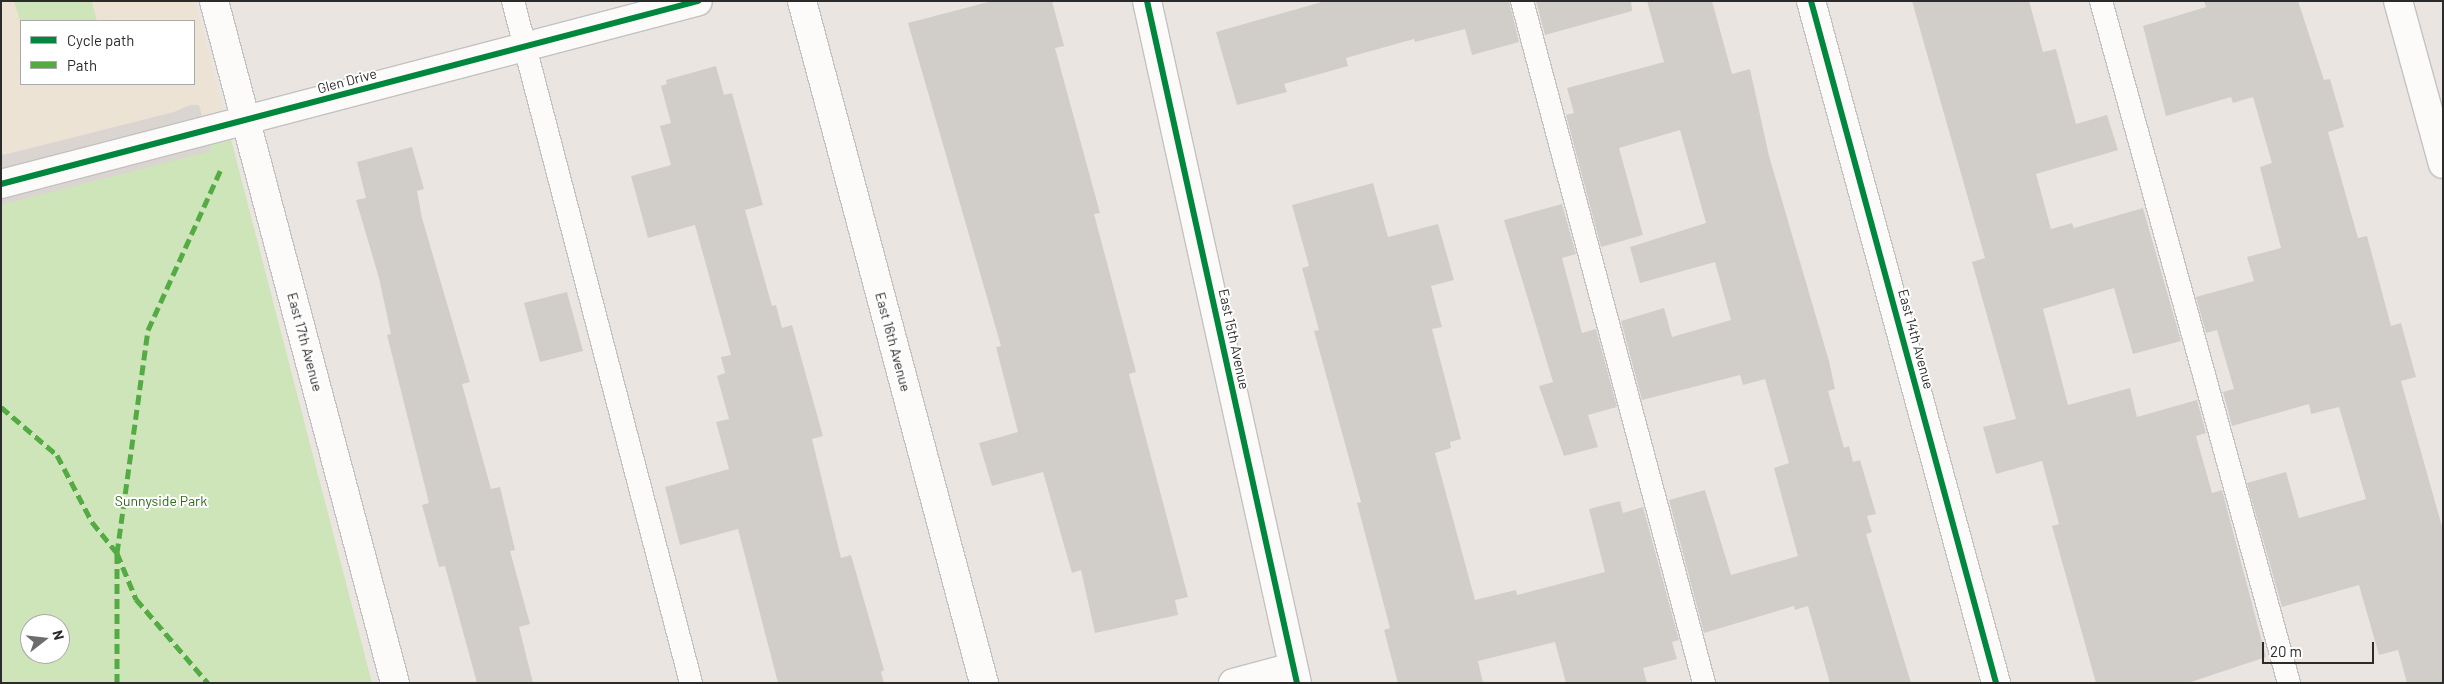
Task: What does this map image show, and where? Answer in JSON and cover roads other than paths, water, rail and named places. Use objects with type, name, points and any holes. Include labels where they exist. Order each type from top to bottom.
[{"type":"street","name":"East 17th Avenue","points":[[214,1],[395,683]]},
{"type":"street","name":"Glen Drive","points":[[1,184],[698,1]]},
{"type":"street","name":"East 16th Avenue","points":[[802,1],[984,683]]},
{"type":"street","name":"East 15th Avenue","points":[[1147,1],[1295,675]]},
{"type":"street","name":"East 14th Avenue","points":[[1811,1],[1996,683]]},
{"type":"street","points":[[2398,1],[2443,164]]},
{"type":"street","points":[[1233,683],[1295,675]]},
{"type":"lane","points":[[513,1],[691,683]]},
{"type":"lane","points":[[1522,1],[1704,683]]},
{"type":"lane","points":[[2101,1],[2289,683]]},
{"type":"park label","name":"Sunnyside Park","points":[[161,501]]}]
